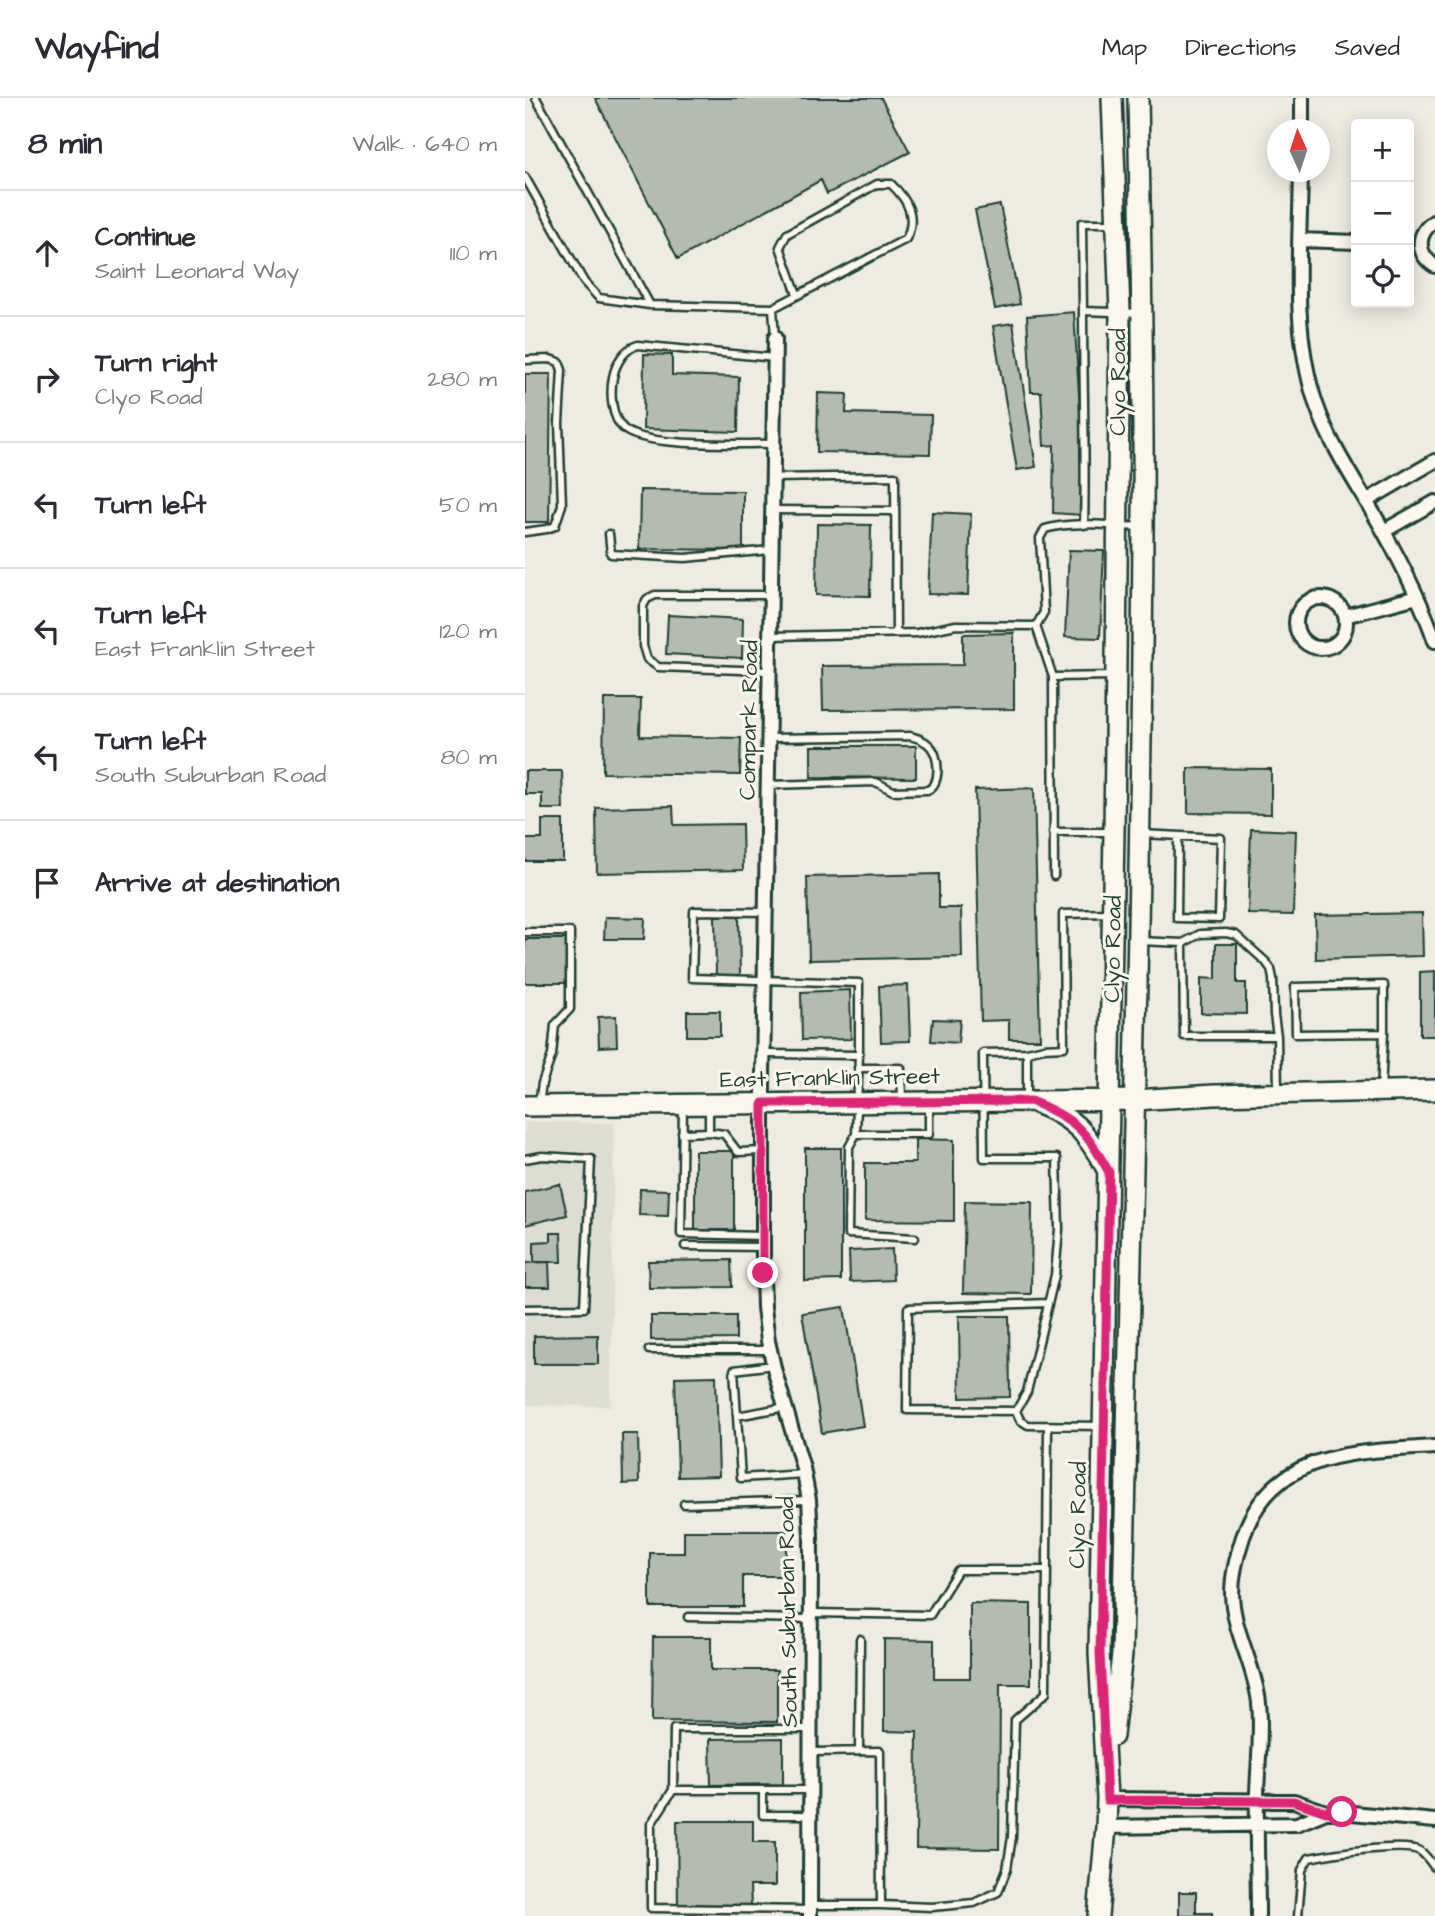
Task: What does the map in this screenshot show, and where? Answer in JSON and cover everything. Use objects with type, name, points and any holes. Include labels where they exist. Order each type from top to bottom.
[{"type":"street","name":"Clyo Road","points":[[1107,1800],[1100,1653],[1114,832],[1119,312],[1112,98]]},
{"type":"street","name":"Clyo Road","points":[[1098,1916],[1122,1654],[1135,1100],[1143,527],[1143,313],[1138,98]]},
{"type":"street","points":[[1301,119],[1302,98]]},
{"type":"street","points":[[1301,182],[1299,315],[1307,371],[1315,402],[1344,464],[1384,531],[1417,597],[1435,641]]},
{"type":"street","points":[[1435,221],[1425,229],[1415,244],[1435,266]]},
{"type":"street","points":[[1300,240],[1351,242]]},
{"type":"street","name":"Compark Road","points":[[763,1103],[775,338]]},
{"type":"street","points":[[1366,501],[1435,461]]},
{"type":"street","points":[[1384,531],[1435,502]]},
{"type":"street","points":[[1345,616],[1417,597]]},
{"type":"street","points":[[1313,599],[1329,599],[1336,603],[1345,616],[1344,633],[1333,645],[1325,648],[1309,645],[1297,633],[1296,616],[1305,603],[1313,599]]},
{"type":"street","name":"East Franklin Street","points":[[532,1105],[1135,1100],[1215,1095],[1435,1090]]},
{"type":"street","points":[[1029,1101],[1057,1111],[1077,1125],[1091,1141],[1109,1172]]},
{"type":"street","name":"South Suburban Road","points":[[763,1103],[764,1307],[770,1350],[809,1500],[810,1910]]},
{"type":"street","points":[[1258,1916],[1258,1689],[1235,1620],[1232,1594],[1235,1560],[1247,1525],[1262,1499],[1283,1478],[1312,1463],[1361,1452],[1435,1447]]},
{"type":"street","points":[[1107,1800],[1294,1801],[1326,1812],[1435,1821]]},
{"type":"street","points":[[1106,1827],[1297,1824],[1326,1812]]},
{"type":"lane","points":[[535,98],[650,305]]},
{"type":"lane","points":[[525,177],[584,282],[599,298],[650,305],[773,309],[906,239],[912,226],[902,194],[891,184],[877,184],[787,234],[781,247],[797,294]]},
{"type":"lane","points":[[1084,525],[1086,447],[1082,223],[1117,223]]},
{"type":"lane","points":[[773,309],[775,338]]},
{"type":"lane","points":[[1083,311],[1143,313]]},
{"type":"lane","points":[[774,444],[645,438],[623,428],[613,407],[611,392],[619,360],[629,348],[638,345],[775,358]]},
{"type":"lane","points":[[525,360],[550,359],[559,362],[562,370],[559,423],[562,505],[555,526],[525,532]]},
{"type":"lane","points":[[773,478],[895,476],[896,633]]},
{"type":"lane","points":[[773,510],[895,511]]},
{"type":"lane","points":[[1054,876],[1053,677],[1036,626],[1044,612],[1041,538],[1045,529],[1054,526],[1143,527]]},
{"type":"lane","points":[[609,534],[611,554],[685,558],[773,550]]},
{"type":"lane","points":[[771,671],[659,667],[647,659],[643,646],[643,606],[647,599],[656,595],[772,595]]},
{"type":"lane","points":[[771,636],[917,633],[956,625],[1036,626]]},
{"type":"lane","points":[[1053,677],[1115,676]]},
{"type":"lane","points":[[769,738],[910,736],[930,745],[936,759],[937,776],[935,786],[927,790],[893,791],[876,782],[769,785]]},
{"type":"lane","points":[[1053,832],[1114,832]]},
{"type":"lane","points":[[1140,834],[1221,838],[1219,919],[1177,918],[1178,836]]},
{"type":"lane","points":[[767,912],[694,911],[692,978],[859,983],[859,1068],[856,1135],[849,1147],[848,1234],[915,1238]]},
{"type":"lane","points":[[1016,1410],[1027,1392],[1055,1275],[1059,1229],[1057,1158],[984,1158],[983,1053],[1027,1052],[1065,1047],[1063,914],[1112,913]]},
{"type":"lane","points":[[525,932],[570,932],[570,1009],[555,1025],[552,1055],[532,1105]]},
{"type":"lane","points":[[1138,941],[1183,943],[1200,934],[1226,933],[1236,935],[1253,949],[1271,969],[1279,1093]]},
{"type":"lane","points":[[1183,943],[1184,1036],[1277,1036]]},
{"type":"lane","points":[[1381,1092],[1384,1033],[1384,985],[1295,987],[1296,1034],[1384,1033]]},
{"type":"lane","points":[[1027,1052],[1029,1101]]},
{"type":"lane","points":[[764,1054],[859,1055]]},
{"type":"lane","points":[[859,1068],[901,1068],[902,1102]]},
{"type":"lane","points":[[856,1135],[929,1134],[929,1102]]},
{"type":"lane","points":[[683,1104],[681,1234],[763,1241]]},
{"type":"lane","points":[[709,1104],[709,1132]]},
{"type":"lane","points":[[683,1133],[724,1134],[739,1152],[763,1151]]},
{"type":"lane","points":[[525,1159],[542,1156],[591,1159],[584,1308],[525,1309]]},
{"type":"lane","points":[[685,1246],[763,1241]]},
{"type":"lane","points":[[1016,1410],[907,1410],[908,1308],[1048,1303]]},
{"type":"lane","points":[[649,1350],[770,1350]]},
{"type":"lane","points":[[774,1365],[734,1370],[741,1478],[804,1474]]},
{"type":"lane","points":[[737,1416],[786,1408]]},
{"type":"lane","points":[[1016,1410],[1020,1420],[1028,1425],[1104,1426]]},
{"type":"lane","points":[[811,1729],[674,1729],[673,1790],[652,1824],[651,1908],[683,1912],[810,1910],[881,1905],[932,1907],[974,1903],[999,1892],[1007,1869],[1012,1837],[1015,1720],[1046,1693],[1048,1426]]},
{"type":"lane","points":[[684,1504],[809,1500]]},
{"type":"lane","points":[[688,1617],[930,1615],[958,1570],[1047,1570]]},
{"type":"lane","points":[[859,1751],[860,1639]]},
{"type":"lane","points":[[811,1752],[880,1751],[881,1905]]},
{"type":"lane","points":[[673,1790],[811,1790]]},
{"type":"lane","points":[[763,1790],[763,1815],[811,1815]]},
{"type":"lane","points":[[1298,1916],[1302,1870],[1309,1858],[1406,1847],[1421,1852],[1435,1868]]},
{"type":"shaded area","points":[[525,1122],[614,1123],[611,1406],[525,1405]]},
{"type":"building","points":[[595,98],[881,98],[910,152],[827,194],[821,180],[678,259]]},
{"type":"building","points":[[1000,205],[1020,304],[995,309],[975,210]]},
{"type":"building","points":[[1074,312],[1082,444],[1082,515],[1053,513],[1054,445],[1044,446],[1041,392],[1031,392],[1027,316]]},
{"type":"building","points":[[1013,323],[1036,467],[1017,470],[993,326]]},
{"type":"building","points":[[644,354],[672,355],[672,375],[739,377],[738,432],[643,429]]},
{"type":"building","points":[[525,374],[551,374],[549,522],[525,522]]},
{"type":"building","points":[[818,393],[847,394],[846,413],[931,415],[930,454],[817,452]]},
{"type":"building","points":[[640,490],[743,491],[743,550],[639,549]]},
{"type":"building","points":[[932,512],[971,514],[968,595],[928,594]]},
{"type":"building","points":[[817,524],[871,525],[870,596],[816,595]]},
{"type":"building","points":[[1069,550],[1104,551],[1100,638],[1065,637]]},
{"type":"building","points":[[668,615],[743,619],[742,658],[666,654]]},
{"type":"building","points":[[1014,633],[1014,709],[823,710],[822,666],[963,665],[963,634]]},
{"type":"building","points":[[604,699],[641,699],[640,736],[741,738],[740,775],[603,773]]},
{"type":"building","points":[[811,746],[916,746],[916,778],[811,777]]},
{"type":"building","points":[[1188,768],[1271,769],[1271,814],[1188,813]]},
{"type":"building","points":[[525,771],[562,771],[563,809],[542,809],[542,794],[525,794]]},
{"type":"building","points":[[1034,788],[1040,1039],[1009,1039],[1009,1020],[981,1021],[975,790]]},
{"type":"building","points":[[673,806],[674,825],[742,824],[743,870],[597,873],[596,808]]},
{"type":"building","points":[[542,820],[563,820],[563,861],[525,861],[525,839],[542,839]]},
{"type":"building","points":[[1251,829],[1296,831],[1293,915],[1248,914]]},
{"type":"building","points":[[939,874],[939,908],[961,908],[962,957],[809,960],[807,877]]},
{"type":"building","points":[[1422,913],[1423,956],[1316,959],[1315,915]]},
{"type":"building","points":[[715,916],[739,916],[740,975],[716,976]]},
{"type":"building","points":[[605,917],[645,918],[644,939],[604,939]]},
{"type":"building","points":[[525,939],[567,939],[567,983],[525,983]]},
{"type":"building","points":[[1216,944],[1237,944],[1237,983],[1246,983],[1246,1014],[1201,1013],[1201,978],[1216,979]]},
{"type":"building","points":[[1435,971],[1435,1036],[1420,1036],[1420,972]]},
{"type":"building","points":[[908,985],[910,1041],[881,1042],[879,986]]},
{"type":"building","points":[[850,990],[851,1039],[802,1040],[801,992]]},
{"type":"building","points":[[687,1011],[720,1011],[720,1036],[687,1036]]},
{"type":"building","points":[[616,1016],[617,1046],[599,1047],[598,1017]]},
{"type":"building","points":[[933,1019],[960,1020],[958,1043],[931,1041]]},
{"type":"building","points":[[915,1139],[954,1140],[954,1221],[865,1220],[865,1163],[915,1163]]},
{"type":"building","points":[[805,1148],[841,1148],[841,1280],[805,1281]]},
{"type":"building","points":[[695,1151],[734,1151],[734,1230],[695,1230]]},
{"type":"building","points":[[560,1184],[567,1215],[525,1225],[525,1192]]},
{"type":"building","points":[[640,1189],[669,1190],[668,1216],[639,1215]]},
{"type":"building","points":[[965,1201],[1032,1202],[1031,1294],[963,1293]]},
{"type":"building","points":[[551,1233],[561,1233],[562,1262],[534,1262],[534,1242],[551,1241]]},
{"type":"building","points":[[892,1249],[893,1280],[850,1282],[849,1251]]},
{"type":"building","points":[[731,1260],[732,1287],[649,1288],[648,1261]]},
{"type":"building","points":[[549,1262],[550,1287],[525,1287],[525,1263]]},
{"type":"building","points":[[844,1307],[863,1426],[822,1433],[802,1313]]},
{"type":"building","points":[[651,1316],[736,1316],[736,1339],[651,1340]]},
{"type":"building","points":[[959,1316],[1009,1316],[1010,1397],[960,1398]]},
{"type":"building","points":[[598,1335],[598,1364],[534,1364],[534,1336]]},
{"type":"building","points":[[716,1376],[719,1476],[678,1477],[675,1377]]},
{"type":"building","points":[[622,1434],[638,1434],[639,1483],[623,1484]]},
{"type":"building","points":[[684,1531],[786,1531],[786,1576],[743,1576],[743,1607],[650,1607],[650,1553],[684,1553]]},
{"type":"building","points":[[970,1603],[1031,1604],[1031,1684],[1000,1684],[999,1849],[916,1848],[917,1732],[884,1731],[884,1639],[934,1640],[934,1678],[970,1678]]},
{"type":"building","points":[[653,1637],[711,1637],[711,1670],[777,1670],[777,1722],[652,1721]]},
{"type":"building","points":[[783,1738],[783,1784],[711,1785],[710,1739]]},
{"type":"building","points":[[677,1821],[753,1821],[753,1842],[775,1842],[775,1886],[750,1886],[751,1905],[678,1905]]},
{"type":"building","points":[[1179,1892],[1196,1892],[1196,1913],[1212,1913],[1212,1916],[1179,1916]]},
{"type":"route","points":[[763,1273],[763,1103],[1031,1101],[1057,1111],[1077,1125],[1091,1141],[1109,1172],[1100,1653],[1107,1800],[1294,1801],[1326,1812],[1342,1812]]}]
